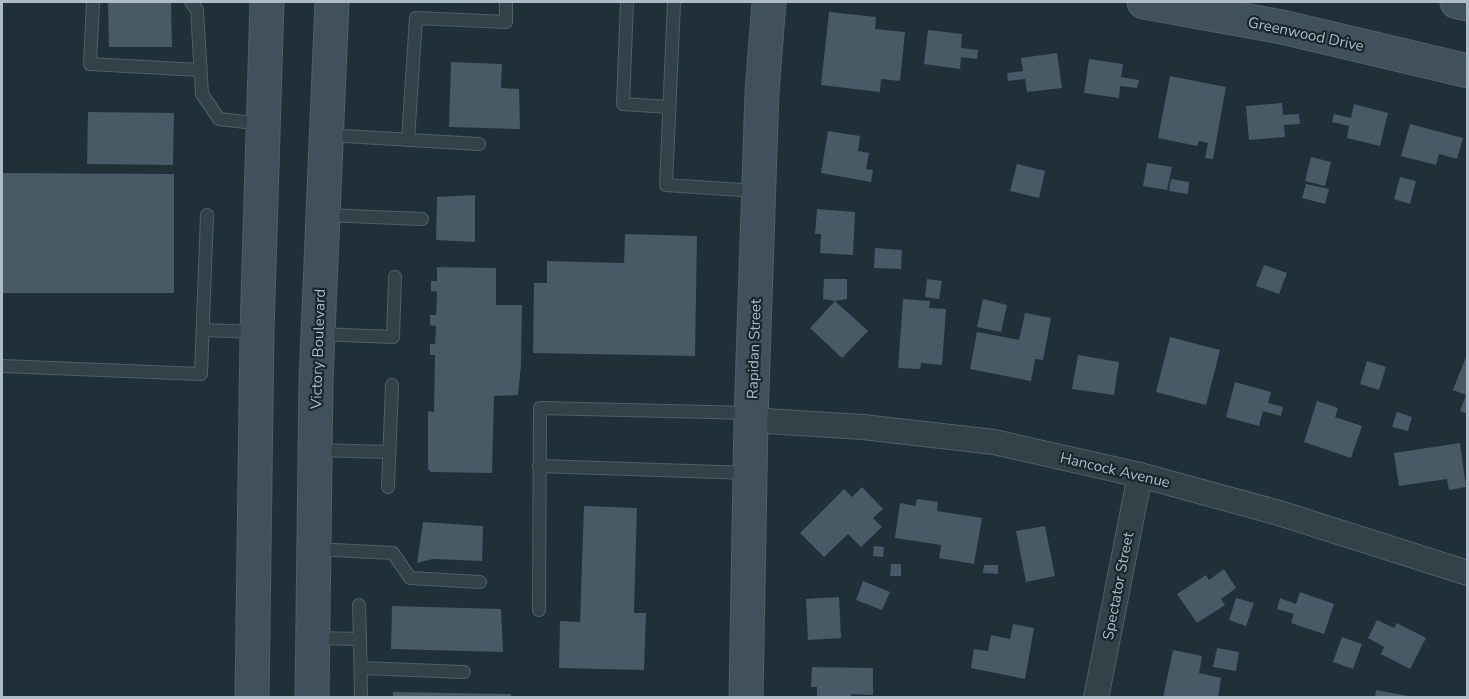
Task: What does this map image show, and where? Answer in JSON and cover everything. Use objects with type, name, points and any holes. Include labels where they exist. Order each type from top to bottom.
[{"type":"main road","points":[[252,698],[257,332],[267,2]]},
{"type":"main road","name":"Victory Boulevard","points":[[312,698],[318,334],[332,2]]},
{"type":"main road","name":"Rapidan Street","points":[[746,698],[758,192],[769,2]]},
{"type":"main road","name":"Greenwood Drive","points":[[1144,2],[1282,27],[1467,71]]},
{"type":"main road","points":[[1457,2],[1467,4]]},
{"type":"street","name":"Hancock Avenue","points":[[752,417],[994,442],[1140,475],[1279,513],[1467,573]]},
{"type":"street","name":"Spectator Street","points":[[1096,698],[1140,475]]},
{"type":"lane","points":[[93,2],[90,63],[200,70]]},
{"type":"lane","points":[[191,2],[197,10],[202,94],[219,119],[265,124]]},
{"type":"lane","points":[[408,140],[416,18],[506,22],[506,2]]},
{"type":"lane","points":[[627,2],[623,104],[669,107]]},
{"type":"lane","points":[[674,2],[666,185],[758,192]]},
{"type":"lane","points":[[326,135],[479,144]]},
{"type":"lane","points":[[2,366],[201,374],[207,215]]},
{"type":"lane","points":[[322,215],[422,219]]},
{"type":"lane","points":[[318,334],[393,337],[395,277]]},
{"type":"lane","points":[[202,330],[257,332]]},
{"type":"lane","points":[[388,487],[392,385]]},
{"type":"lane","points":[[539,610],[540,408],[752,417]]},
{"type":"lane","points":[[315,450],[389,452]]},
{"type":"lane","points":[[539,466],[751,473]]},
{"type":"lane","points":[[314,549],[393,553],[410,578],[480,582]]},
{"type":"lane","points":[[359,605],[361,698]]},
{"type":"lane","points":[[313,638],[360,639]]},
{"type":"lane","points":[[361,668],[464,672]]},
{"type":"building","points":[[108,3],[171,3],[172,47],[109,47]]},
{"type":"building","points":[[829,12],[876,17],[875,29],[905,32],[900,81],[881,79],[880,92],[821,85]]},
{"type":"building","points":[[928,30],[962,34],[961,48],[978,50],[977,59],[961,57],[960,69],[924,64]]},
{"type":"building","points":[[1057,53],[1062,88],[1027,92],[1025,79],[1008,81],[1007,73],[1023,71],[1021,58]]},
{"type":"building","points":[[1089,59],[1123,64],[1121,77],[1139,80],[1137,88],[1120,86],[1119,98],[1084,93]]},
{"type":"building","points":[[451,62],[502,64],[501,88],[519,89],[520,129],[449,127]]},
{"type":"building","points":[[1170,76],[1226,87],[1213,159],[1205,158],[1208,143],[1199,141],[1197,146],[1158,138]]},
{"type":"building","points":[[1282,103],[1283,115],[1299,114],[1300,124],[1284,125],[1285,137],[1249,140],[1246,106]]},
{"type":"building","points":[[1354,104],[1388,113],[1380,146],[1347,138],[1349,126],[1332,122],[1334,114],[1351,118]]},
{"type":"building","points":[[88,112],[174,113],[173,165],[87,164]]},
{"type":"building","points":[[1410,124],[1463,138],[1457,159],[1439,154],[1436,165],[1401,156]]},
{"type":"building","points":[[828,131],[860,136],[858,151],[869,153],[866,169],[873,170],[871,182],[821,173]]},
{"type":"building","points":[[1311,157],[1331,162],[1325,186],[1305,181]]},
{"type":"building","points":[[1147,163],[1172,167],[1167,190],[1143,186]]},
{"type":"building","points":[[1017,164],[1045,171],[1039,198],[1010,191]]},
{"type":"building","points":[[2,173],[174,174],[174,293],[2,293]]},
{"type":"building","points":[[1400,177],[1416,181],[1410,204],[1394,199]]},
{"type":"building","points":[[1171,179],[1189,182],[1188,194],[1169,191]]},
{"type":"building","points":[[1306,184],[1329,189],[1325,204],[1302,198]]},
{"type":"building","points":[[475,195],[475,242],[436,240],[437,197]]},
{"type":"building","points":[[817,209],[855,212],[853,255],[820,253],[821,234],[815,234]]},
{"type":"building","points":[[625,234],[697,236],[695,356],[533,353],[534,283],[547,283],[547,261],[624,263]]},
{"type":"building","points":[[875,248],[902,250],[901,269],[874,268]]},
{"type":"building","points":[[1264,265],[1287,273],[1279,294],[1256,286]]},
{"type":"building","points":[[437,267],[496,268],[496,305],[522,305],[518,395],[494,396],[492,473],[431,472],[428,469],[428,411],[434,412],[435,355],[430,355],[430,344],[435,344],[436,326],[430,325],[430,315],[436,315],[437,292],[431,291],[431,281],[437,281]]},
{"type":"building","points":[[824,279],[847,279],[847,299],[835,301],[823,299]]},
{"type":"building","points":[[927,279],[942,281],[939,299],[925,297]]},
{"type":"building","points":[[903,299],[930,301],[929,308],[946,309],[942,365],[921,363],[920,369],[898,368]]},
{"type":"building","points":[[983,299],[1007,305],[1001,332],[977,327]]},
{"type":"building","points":[[835,301],[868,331],[842,358],[810,328]]},
{"type":"building","points":[[1025,313],[1051,318],[1043,360],[1035,359],[1031,381],[970,369],[977,332],[1019,340]]},
{"type":"building","points":[[1170,337],[1220,350],[1206,405],[1156,392]]},
{"type":"building","points":[[1078,355],[1119,362],[1114,395],[1072,389]]},
{"type":"building","points":[[1466,357],[1468,357],[1468,414],[1460,411],[1466,395],[1453,390]]},
{"type":"building","points":[[1367,361],[1386,367],[1379,390],[1360,384]]},
{"type":"building","points":[[1235,382],[1271,392],[1268,403],[1283,407],[1281,416],[1263,411],[1259,426],[1226,417]]},
{"type":"building","points":[[1317,401],[1338,408],[1335,417],[1362,426],[1351,458],[1304,442]]},
{"type":"building","points":[[1397,412],[1412,417],[1408,431],[1392,427]]},
{"type":"building","points":[[1460,443],[1466,487],[1449,490],[1447,479],[1399,486],[1394,453]]},
{"type":"building","points":[[862,487],[883,509],[873,518],[882,527],[861,547],[848,534],[824,557],[800,533],[844,489],[852,497]]},
{"type":"building","points":[[917,499],[938,502],[937,511],[982,518],[974,564],[939,558],[941,545],[895,538],[900,503],[915,506]]},
{"type":"building","points":[[584,506],[637,508],[634,613],[646,613],[644,670],[559,668],[560,621],[580,622]]},
{"type":"building","points":[[423,522],[483,526],[482,561],[433,559],[417,563]]},
{"type":"building","points":[[1045,526],[1055,576],[1026,582],[1016,531]]},
{"type":"building","points":[[874,546],[884,547],[883,557],[873,556]]},
{"type":"building","points":[[891,564],[901,564],[901,576],[890,576]]},
{"type":"building","points":[[984,565],[998,565],[998,574],[983,573]]},
{"type":"building","points":[[1224,569],[1236,588],[1221,599],[1225,605],[1197,623],[1177,594],[1206,575],[1209,580]]},
{"type":"building","points":[[863,581],[890,592],[882,610],[856,600]]},
{"type":"building","points":[[1300,592],[1334,604],[1324,634],[1291,623],[1294,614],[1277,609],[1280,598],[1296,604]]},
{"type":"building","points":[[839,597],[841,638],[808,640],[806,599]]},
{"type":"building","points":[[1236,598],[1254,603],[1246,626],[1229,620]]},
{"type":"building","points":[[392,606],[501,609],[503,652],[391,649]]},
{"type":"building","points":[[1377,620],[1394,628],[1397,623],[1426,638],[1410,669],[1381,654],[1384,647],[1368,638]]},
{"type":"building","points":[[1013,624],[1034,628],[1025,679],[971,668],[974,649],[988,651],[991,635],[1010,639]]},
{"type":"building","points":[[1342,637],[1362,644],[1353,669],[1333,662]]},
{"type":"building","points":[[1217,648],[1239,652],[1236,671],[1213,667]]},
{"type":"building","points":[[1173,650],[1202,656],[1199,673],[1221,678],[1218,698],[1198,696],[1198,698],[1163,698]]},
{"type":"building","points":[[812,667],[873,668],[873,695],[851,694],[851,698],[817,698],[817,687],[811,687]]},
{"type":"building","points":[[1376,690],[1408,696],[1408,698],[1375,698]]},
{"type":"building","points":[[393,692],[511,694],[511,698],[393,698]]}]
